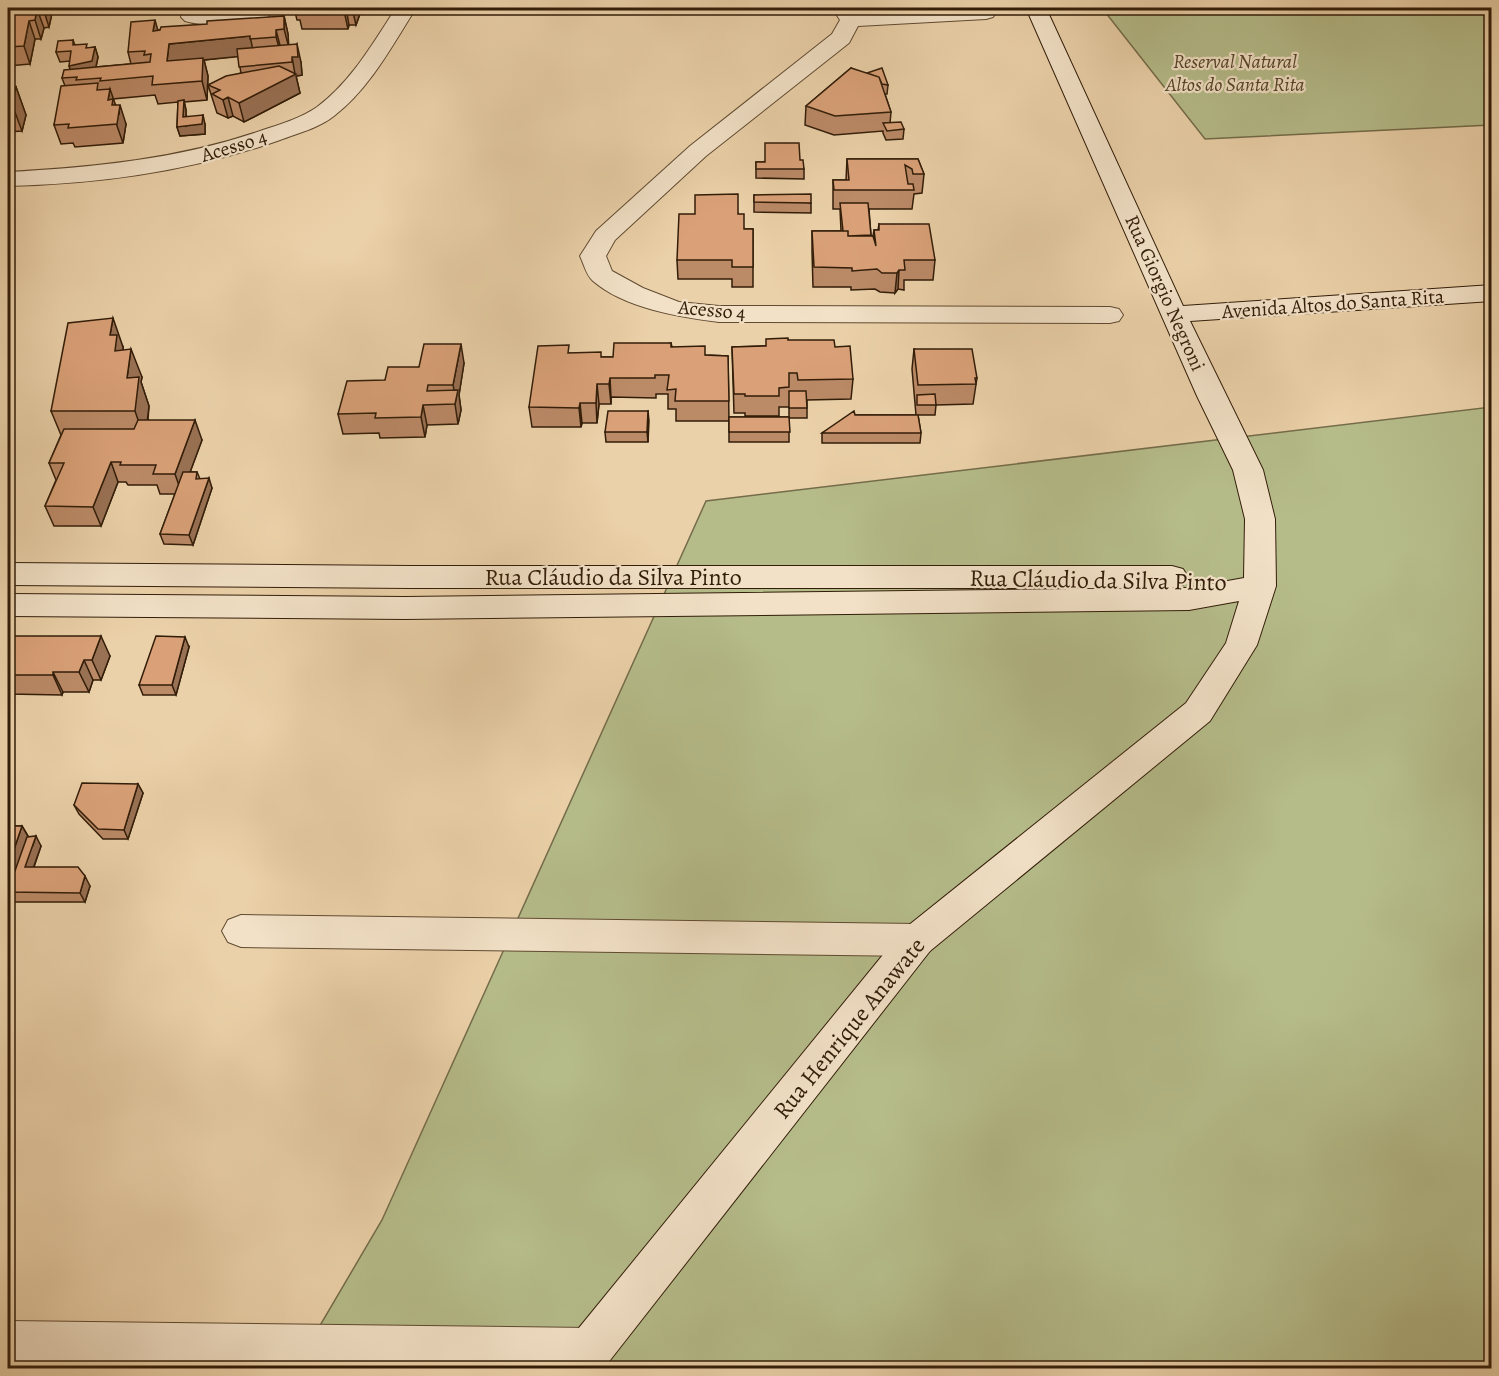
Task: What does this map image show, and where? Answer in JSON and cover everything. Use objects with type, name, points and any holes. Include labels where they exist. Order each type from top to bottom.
[{"type":"street","points":[[192,8],[192,17],[203,20],[252,17],[258,15],[264,8]]},
{"type":"street","name":"Acesso 4","points":[[8,179],[148,166],[214,155],[293,127],[324,113],[343,96],[361,75],[406,8]]},
{"type":"street","name":"Rua Giorgio Negroni","points":[[1036,8],[1248,470],[1260,519],[1260,586]]},
{"type":"street","points":[[847,14],[986,13]]},
{"type":"street","name":"Acesso 4","points":[[847,14],[841,38],[698,151],[604,236],[593,256],[601,275],[634,294],[675,309],[719,314],[1110,315]]},
{"type":"street","name":"Avenida Altos do Santa Rita","points":[[1175,314],[1491,293]]},
{"type":"street","name":"Rua Cláudio da Silva Pinto","points":[[8,574],[411,577],[806,590],[1189,599],[1260,586]]},
{"type":"street","points":[[405,608],[411,577]]},
{"type":"street","name":"Rua Henrique Anawate","points":[[584,1359],[917,940],[1198,712],[1241,645],[1260,586]]},
{"type":"street","name":"Rua Cláudio da Silva Pinto","points":[[8,604],[405,608],[806,590]]},
{"type":"street","points":[[241,931],[917,940]]},
{"type":"street","points":[[8,1343],[584,1359]]},
{"type":"green space","name":"Reserval Natural Altos do Santa Rita","points":[[1102,8],[1491,8],[1491,125],[1205,139]]},
{"type":"green space","points":[[1491,407],[1491,1368],[295,1368],[382,1220],[706,501]]},
{"type":"building","points":[[8,8],[43,8],[37,9],[35,20],[29,21],[24,46],[8,47]]},
{"type":"building","points":[[299,8],[346,8],[344,11],[298,11]]},
{"type":"building","points":[[284,16],[284,29],[276,30],[276,37],[250,39],[250,36],[169,44],[167,61],[203,58],[202,81],[152,85],[153,76],[100,81],[101,78],[76,80],[77,77],[62,78],[64,70],[150,62],[151,54],[144,55],[145,51],[128,52],[131,22],[155,20],[153,31],[160,30],[161,27],[207,24],[207,21]]},
{"type":"building","points":[[73,40],[73,45],[87,44],[86,48],[95,47],[92,61],[69,66],[71,51],[56,52],[58,41]]},
{"type":"building","points":[[297,44],[298,57],[292,57],[292,62],[239,67],[237,49]]},
{"type":"building","points":[[279,66],[296,74],[239,103],[228,97],[223,100],[212,94],[220,90],[208,85],[226,76]]},
{"type":"building","points":[[851,68],[879,77],[891,112],[835,116],[806,106]]},
{"type":"building","points":[[882,68],[888,85],[882,84],[879,77],[867,73]]},
{"type":"building","points":[[98,83],[97,90],[110,89],[108,100],[113,99],[112,105],[120,105],[117,124],[68,128],[69,124],[54,125],[61,86]]},
{"type":"building","points":[[16,87],[12,104],[8,104],[8,88]]},
{"type":"building","points":[[184,100],[183,117],[203,115],[202,124],[177,127],[178,101]]},
{"type":"building","points":[[901,122],[904,129],[887,131],[883,123]]},
{"type":"building","points":[[765,143],[799,143],[800,160],[803,160],[804,169],[756,169],[756,162],[765,162]]},
{"type":"building","points":[[847,159],[918,159],[924,174],[913,174],[912,169],[905,165],[908,184],[913,184],[914,190],[834,190],[833,180],[849,180]]},
{"type":"building","points":[[738,194],[738,214],[744,214],[744,229],[753,229],[753,267],[732,267],[732,260],[677,260],[679,214],[695,214],[695,195]]},
{"type":"building","points":[[811,194],[811,203],[754,202],[754,195]]},
{"type":"building","points":[[840,203],[868,203],[871,235],[848,236],[848,231],[843,231]]},
{"type":"building","points":[[879,224],[929,224],[935,260],[904,260],[905,270],[899,270],[897,273],[882,273],[877,269],[852,271],[852,268],[814,267],[812,231],[848,231],[848,236],[873,236],[876,246],[874,230],[879,230]]},
{"type":"building","points":[[113,318],[110,335],[117,335],[115,351],[131,349],[127,378],[139,377],[135,411],[51,411],[68,323]]},
{"type":"building","points":[[788,338],[788,340],[834,340],[835,347],[850,346],[853,379],[798,380],[797,373],[789,373],[789,387],[779,388],[779,396],[734,394],[732,347],[766,346],[766,339]]},
{"type":"building","points":[[614,343],[671,343],[671,347],[705,346],[705,355],[728,356],[729,401],[675,401],[676,389],[667,390],[669,375],[655,375],[655,378],[610,378],[609,384],[597,384],[596,403],[580,403],[579,408],[529,407],[538,346],[569,345],[568,353],[601,352],[601,357],[613,357]]},
{"type":"building","points":[[424,344],[461,344],[453,385],[428,385],[427,391],[458,390],[455,404],[423,405],[421,417],[375,418],[376,413],[338,414],[347,381],[385,380],[388,367],[419,367]]},
{"type":"building","points":[[914,349],[972,349],[976,384],[918,385]]},
{"type":"building","points":[[789,391],[806,391],[807,408],[789,408]]},
{"type":"building","points":[[935,394],[936,405],[917,405],[917,395]]},
{"type":"building","points":[[608,411],[648,411],[647,432],[605,432]]},
{"type":"building","points":[[854,411],[855,415],[918,415],[921,433],[822,433]]},
{"type":"building","points":[[729,417],[789,417],[790,432],[729,432]]},
{"type":"building","points":[[138,420],[195,420],[175,474],[153,474],[156,465],[120,465],[121,462],[111,462],[93,507],[45,506],[64,463],[49,463],[64,429],[134,429]]},
{"type":"building","points":[[183,472],[197,472],[196,479],[209,478],[189,535],[160,534]]},
{"type":"building","points":[[8,636],[101,636],[92,660],[84,660],[79,672],[53,672],[53,675],[8,675]]},
{"type":"building","points":[[156,636],[185,637],[172,685],[139,685]]},
{"type":"building","points":[[82,783],[138,784],[124,830],[98,829],[74,805]]},
{"type":"building","points":[[8,826],[22,826],[8,867]]},
{"type":"building","points":[[36,836],[25,867],[78,867],[85,876],[80,893],[8,892],[8,882],[11,882],[27,837]]}]
